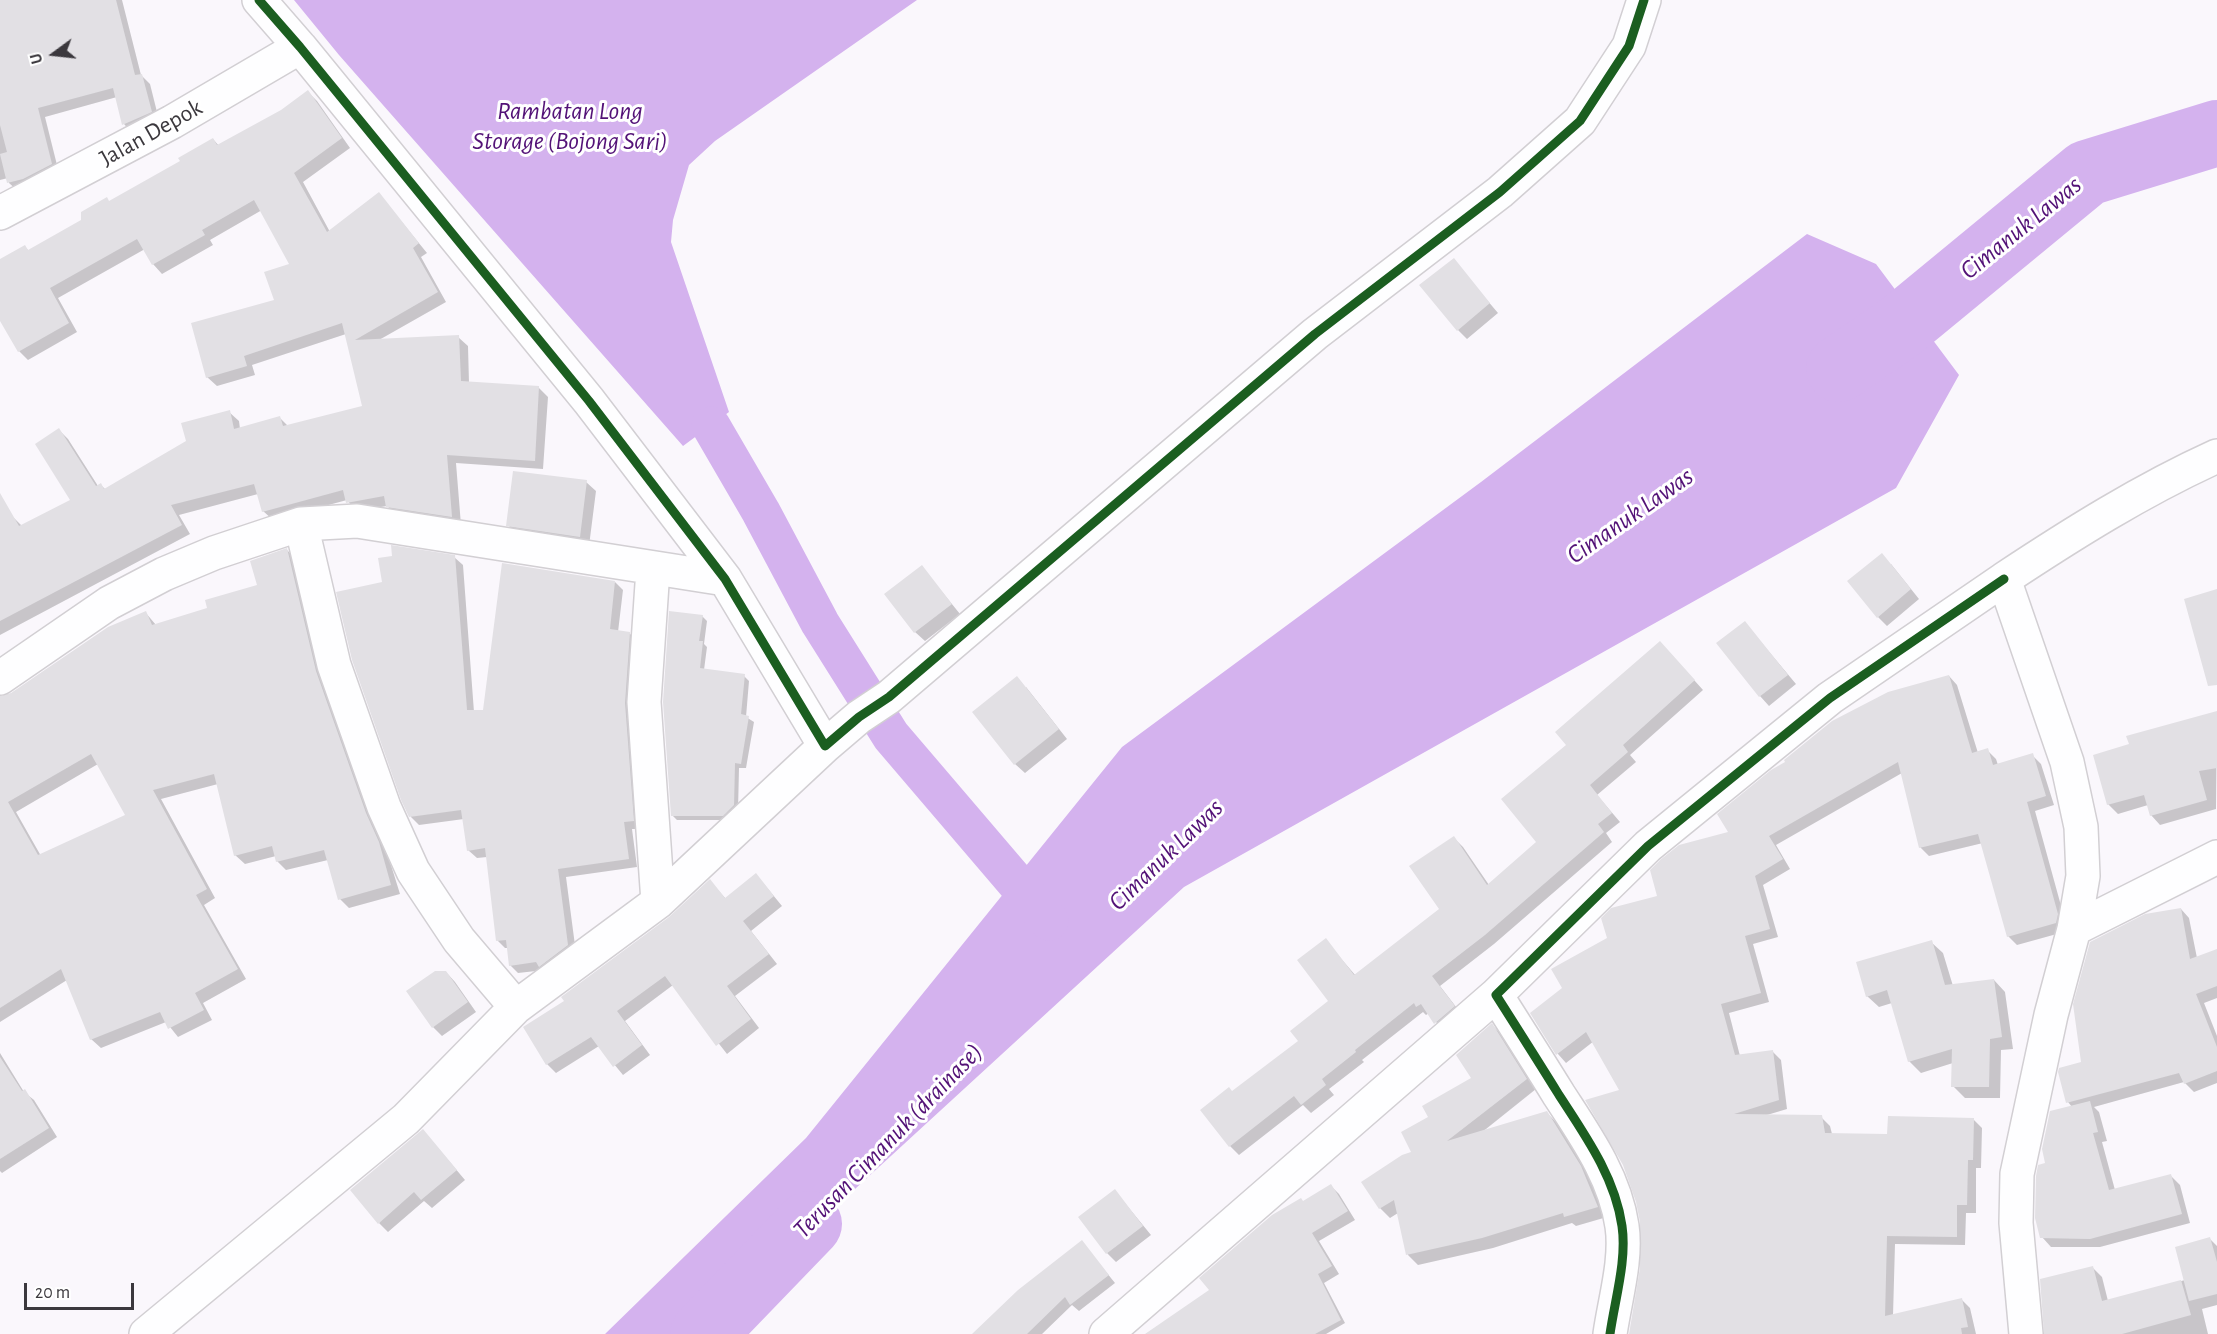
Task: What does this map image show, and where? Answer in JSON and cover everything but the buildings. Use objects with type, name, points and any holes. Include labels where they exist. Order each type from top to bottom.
[{"type":"street","points":[[259,0],[589,401],[725,579],[825,746]]},
{"type":"street","points":[[146,1334],[406,1119],[516,1007],[658,902],[859,717],[889,697],[1315,334],[1500,192],[1580,121],[1629,46],[1644,0]]},
{"type":"street","name":"Jalan Depok","points":[[0,213],[172,122],[300,47]]},
{"type":"street","points":[[1106,1334],[1496,995],[1648,846],[1830,698],[2077,531],[2217,456]]},
{"type":"street","points":[[0,678],[109,603],[164,574],[214,553],[302,524],[357,521],[725,579]]},
{"type":"street","points":[[302,524],[334,665],[384,807],[414,871],[452,930],[516,1007]]},
{"type":"street","points":[[653,569],[644,702],[658,902]]},
{"type":"street","points":[[2004,579],[2067,762],[2081,826],[2083,876],[2074,929],[2051,1015],[2017,1174],[2016,1224],[2026,1334]]},
{"type":"street","points":[[2074,929],[2217,857]]},
{"type":"street","points":[[1496,995],[1606,1172],[1618,1206],[1623,1249],[1610,1334]]},
{"type":"water","name":"Rambatan Long Storage (Bojong Sari)","points":[[294,0],[917,0],[715,141],[689,165],[673,220],[671,242],[729,412],[683,446],[339,55]]},
{"type":"water","points":[[1807,234],[1876,264],[1959,375],[1896,488],[1184,887],[697,1334],[605,1334],[806,1138],[1122,747],[1481,482]]},
{"type":"waterway","name":"Cimanuk Lawas","points":[[1839,369],[1900,327],[2087,173],[2217,133]]},
{"type":"waterway","points":[[711,426],[761,512],[820,623],[891,736],[1049,921]]},
{"type":"waterway","name":"Terusan Cimanuk (drainase)","points":[[703,1334],[809,1224]]},
{"type":"cycle path","points":[[259,0],[589,401],[725,579],[825,746],[859,717],[889,697],[1315,334],[1500,192],[1580,121],[1629,46],[1644,0]]},
{"type":"cycle path","points":[[1610,1334],[1623,1252],[1622,1226],[1613,1190],[1589,1141],[1496,995],[1648,846],[1830,698],[2004,579]]}]
